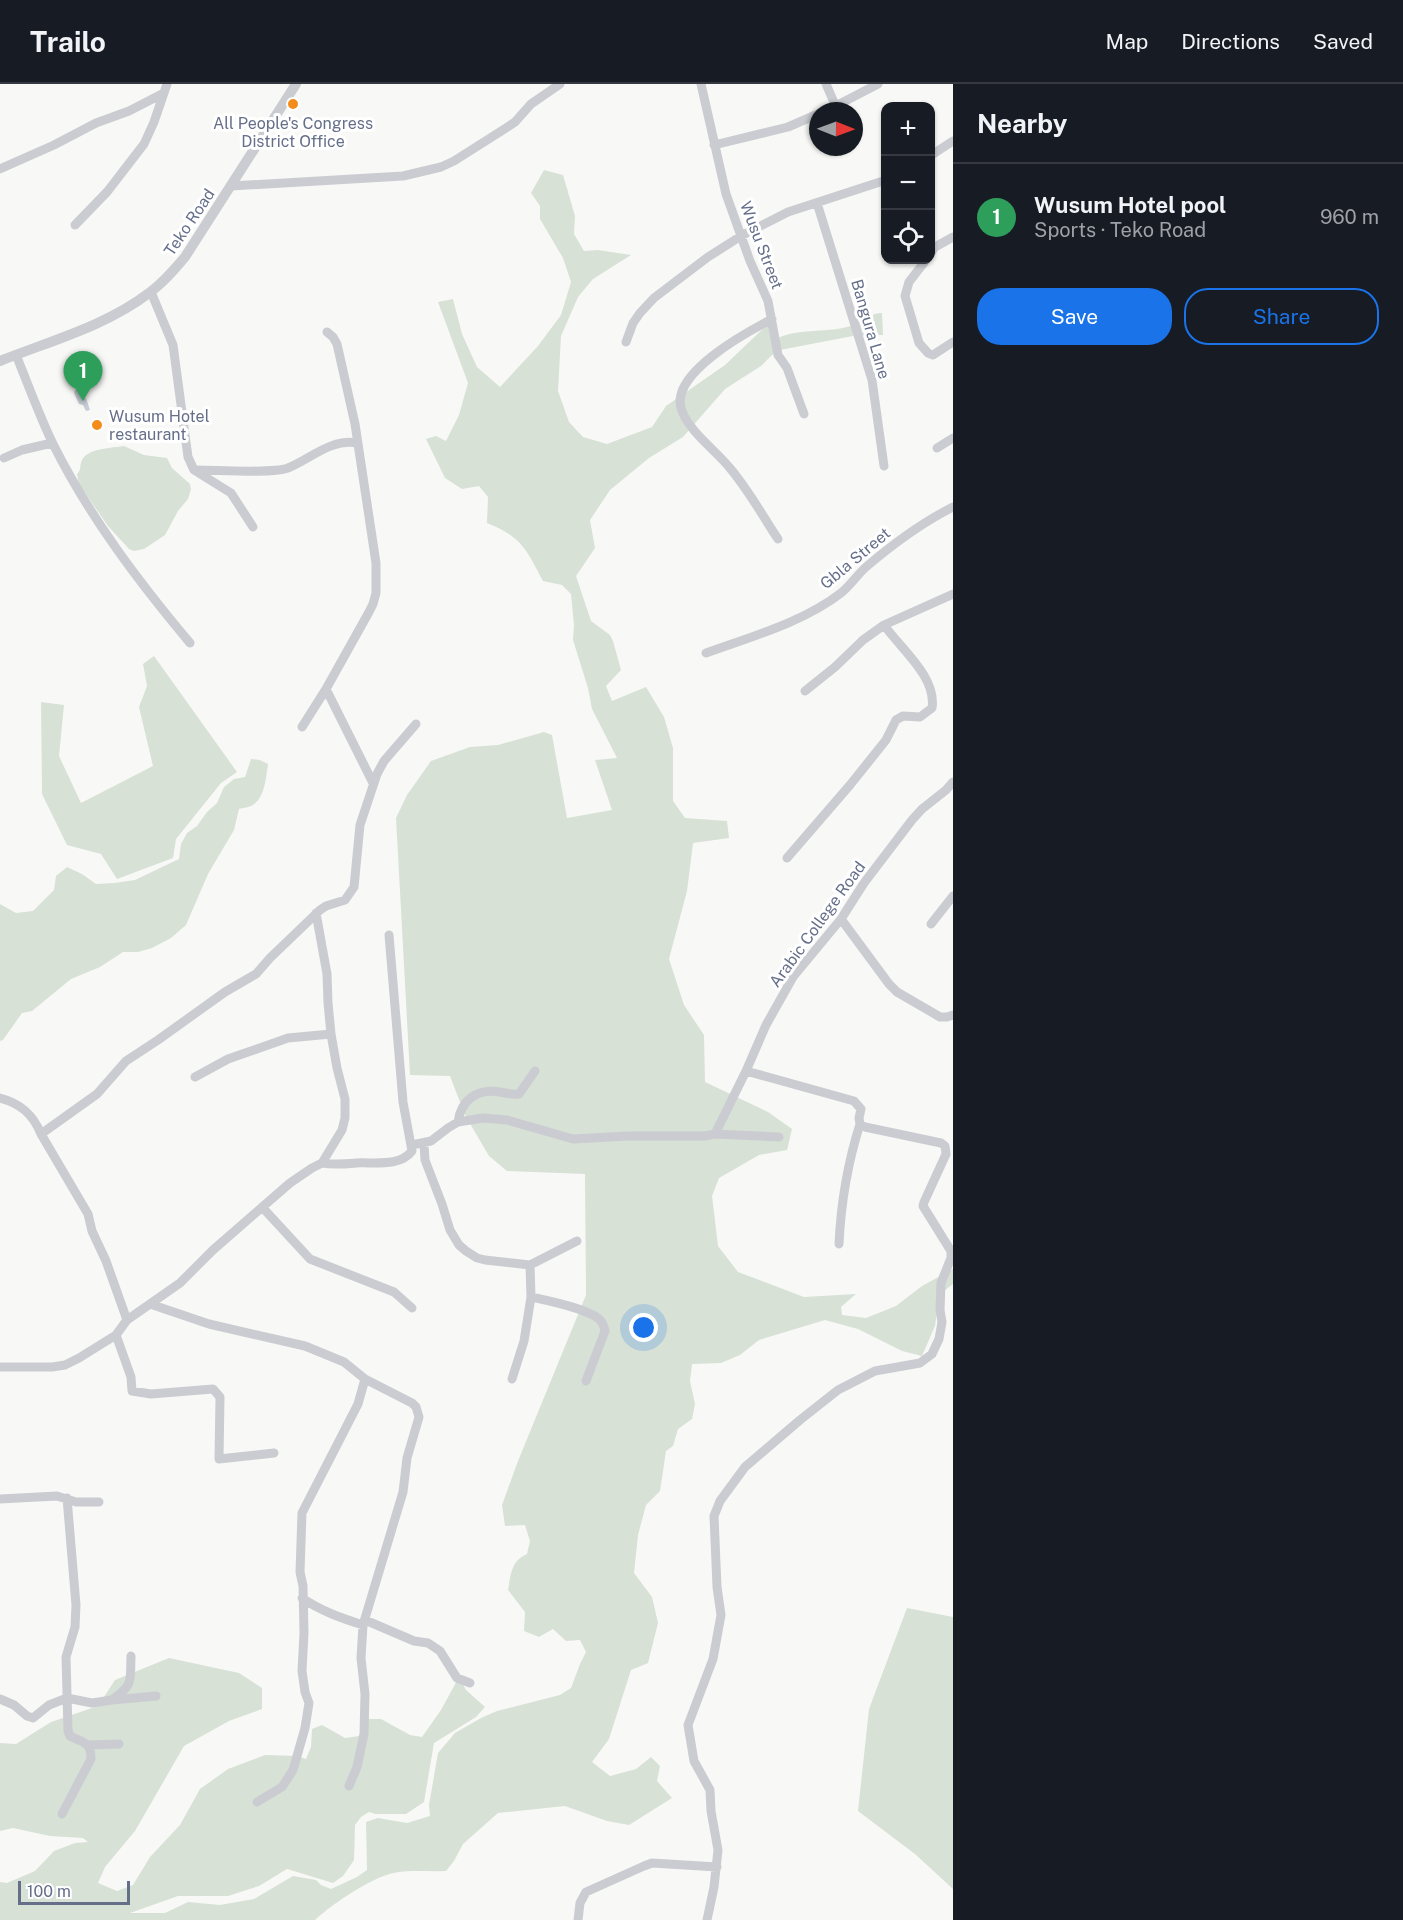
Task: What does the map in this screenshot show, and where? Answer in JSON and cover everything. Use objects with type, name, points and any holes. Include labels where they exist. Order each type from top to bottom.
[{"type":"street","points":[[75,225],[107,192],[144,144],[167,84]]},
{"type":"street","name":"Teko Road","points":[[0,359],[90,326],[135,303],[169,276],[185,257],[296,84]]},
{"type":"street","points":[[231,186],[403,176],[441,167],[515,122],[531,104],[560,84]]},
{"type":"street","name":"Wusu Street","points":[[700,84],[726,194],[768,301],[778,355],[787,368],[804,414]]},
{"type":"street","points":[[826,84],[830,102]]},
{"type":"street","points":[[844,102],[878,84]]},
{"type":"street","points":[[0,169],[162,94]]},
{"type":"street","points":[[714,146],[788,127],[809,118]]},
{"type":"street","points":[[935,153],[953,141]]},
{"type":"street","points":[[626,342],[633,323],[654,298],[708,257],[741,236],[788,212],[881,181]]},
{"type":"street","name":"Bangura Lane","points":[[817,203],[872,380],[884,466]]},
{"type":"street","points":[[935,247],[953,237]]},
{"type":"street","points":[[923,264],[909,282],[905,296],[919,343],[933,356],[953,342]]},
{"type":"street","points":[[151,292],[173,345],[188,457],[194,470],[231,493],[253,527]]},
{"type":"street","points":[[772,319],[729,342],[713,356],[690,377],[683,388],[680,401],[681,411],[688,421],[738,478],[778,539]]},
{"type":"street","points":[[302,727],[374,604],[376,593],[376,563],[355,424],[337,344],[327,332]]},
{"type":"street","points":[[16,355],[52,443],[87,505],[127,565],[190,643]]},
{"type":"street","points":[[937,448],[953,438]]},
{"type":"street","points":[[194,470],[280,470],[332,445],[347,441],[357,443]]},
{"type":"street","points":[[4,458],[22,450],[52,443]]},
{"type":"street","name":"Gbla Street","points":[[706,653],[811,612],[841,593],[864,569],[902,538],[927,520],[953,507]]},
{"type":"street","points":[[805,691],[863,640],[884,625],[953,594]]},
{"type":"street","points":[[787,858],[886,740],[896,720],[903,716],[920,717],[932,708],[934,697],[928,681],[884,625]]},
{"type":"street","points":[[326,689],[374,783]]},
{"type":"street","points":[[41,1134],[97,1094],[126,1061],[225,992],[256,974],[316,913],[326,906],[345,900],[354,887],[360,825],[374,783],[384,761],[416,724]]},
{"type":"street","name":"Arabic College Road","points":[[715,1134],[766,1025],[793,977],[841,919],[864,883],[912,820],[953,782]]},
{"type":"street","points":[[931,924],[953,896]]},
{"type":"street","points":[[0,1367],[52,1367],[65,1365],[80,1358],[116,1335],[127,1320],[180,1283],[262,1207],[290,1184],[322,1163],[342,1130],[345,1118],[345,1099],[331,1034],[327,974],[316,913]]},
{"type":"street","points":[[841,919],[874,966],[897,992],[940,1017],[953,1015]]},
{"type":"street","points":[[322,1163],[379,1164],[398,1160],[409,1155],[412,1150],[404,1102],[389,935]]},
{"type":"street","points":[[195,1077],[228,1059],[288,1038],[331,1034]]},
{"type":"street","points":[[458,1122],[460,1111],[468,1099],[480,1092],[498,1091],[513,1095],[519,1094],[535,1071]]},
{"type":"street","points":[[746,1071],[854,1101],[861,1109],[860,1124],[849,1158],[841,1208],[839,1244]]},
{"type":"street","points":[[0,1098],[13,1101],[36,1120],[41,1134],[88,1214],[92,1231],[127,1320]]},
{"type":"street","points":[[412,1145],[431,1142],[458,1122],[483,1118],[507,1120],[573,1139],[715,1134],[778,1137]]},
{"type":"street","points":[[707,1920],[718,1850],[710,1790],[694,1761],[688,1725],[713,1659],[721,1615],[717,1587],[714,1516],[720,1501],[745,1467],[838,1390],[875,1371],[920,1363],[932,1354],[939,1339],[942,1322],[941,1283],[951,1258],[951,1251],[923,1206],[946,1154],[945,1146],[941,1143],[860,1124]]},
{"type":"street","points":[[424,1144],[425,1160],[450,1230],[459,1245],[477,1258],[530,1265],[577,1241]]},
{"type":"street","points":[[262,1207],[310,1259],[394,1292],[412,1308]]},
{"type":"street","points":[[512,1379],[524,1341],[531,1297],[530,1265]]},
{"type":"street","points":[[531,1297],[561,1304],[600,1319],[603,1323],[605,1331],[586,1381]]},
{"type":"street","points":[[150,1304],[209,1324],[305,1346],[344,1362],[365,1379],[416,1407],[419,1418],[407,1458],[403,1492],[364,1623],[361,1658],[365,1694],[364,1734],[357,1767],[349,1786]]},
{"type":"street","points":[[116,1335],[130,1377],[132,1391],[151,1394],[213,1389],[217,1393],[219,1397],[219,1459],[274,1453]]},
{"type":"street","points":[[257,1802],[282,1787],[293,1770],[305,1728],[309,1703],[302,1671],[304,1633],[303,1586],[300,1572],[302,1513],[358,1404],[365,1379]]},
{"type":"street","points":[[0,1499],[57,1496],[76,1502],[99,1502]]},
{"type":"street","points":[[67,1498],[76,1605],[75,1627],[66,1657],[68,1731],[70,1736],[88,1744],[119,1744]]},
{"type":"street","points":[[302,1598],[338,1617],[364,1623],[414,1641],[428,1643],[440,1651],[456,1678],[470,1683]]},
{"type":"street","points":[[112,1700],[130,1682],[130,1656]]},
{"type":"street","points":[[0,1699],[33,1718],[48,1705],[67,1698],[92,1703],[156,1696]]},
{"type":"street","points":[[62,1814],[91,1759],[88,1744]]},
{"type":"street","points":[[578,1920],[580,1902],[586,1892],[644,1866],[652,1863],[717,1867]]},
{"type":"shaded area","points":[[544,170],[563,175],[575,216],[574,234],[584,251],[598,250],[631,255],[593,279],[578,297],[561,336],[558,391],[569,422],[583,437],[607,444],[652,427],[666,406],[725,365],[768,324],[776,339],[793,333],[847,327],[871,315],[882,313],[883,335],[853,336],[780,350],[761,366],[725,389],[683,437],[649,458],[610,490],[590,520],[595,548],[576,576],[591,621],[610,635],[613,641],[621,670],[606,686],[612,701],[646,687],[664,717],[673,748],[673,801],[685,818],[727,821],[729,838],[693,843],[687,891],[669,959],[684,1005],[704,1035],[705,1082],[768,1112],[792,1129],[787,1150],[759,1155],[719,1178],[712,1196],[718,1246],[738,1272],[804,1297],[856,1294],[841,1307],[842,1315],[866,1318],[896,1306],[922,1286],[953,1269],[953,1284],[939,1295],[935,1326],[922,1356],[902,1351],[858,1329],[825,1320],[759,1340],[740,1355],[721,1363],[692,1364],[690,1381],[695,1404],[692,1419],[678,1429],[673,1446],[666,1451],[660,1491],[646,1505],[638,1535],[634,1573],[652,1597],[658,1623],[648,1663],[631,1670],[609,1739],[592,1762],[610,1776],[636,1769],[651,1757],[660,1766],[657,1781],[672,1798],[629,1825],[607,1821],[565,1806],[498,1813],[463,1844],[446,1871],[405,1871],[389,1874],[355,1891],[315,1920],[0,1920],[0,1882],[7,1883],[35,1871],[54,1851],[75,1843],[88,1842],[83,1838],[50,1836],[13,1828],[0,1831],[0,1743],[16,1744],[51,1722],[98,1706],[115,1680],[169,1658],[239,1673],[262,1688],[262,1709],[229,1721],[184,1746],[135,1831],[105,1867],[98,1883],[117,1891],[133,1885],[150,1857],[180,1825],[200,1789],[228,1769],[265,1755],[297,1756],[306,1759],[311,1747],[312,1729],[322,1725],[345,1738],[359,1736],[367,1719],[381,1719],[410,1735],[422,1737],[441,1710],[459,1677],[466,1690],[485,1707],[476,1717],[434,1743],[424,1802],[406,1814],[369,1812],[361,1817],[355,1825],[354,1860],[343,1876],[333,1883],[287,1869],[259,1886],[228,1896],[178,1896],[130,1913],[165,1913],[188,1902],[220,1905],[254,1899],[293,1876],[316,1880],[331,1889],[357,1877],[367,1870],[366,1822],[378,1818],[407,1823],[430,1816],[429,1805],[438,1753],[455,1733],[497,1711],[560,1695],[571,1688],[586,1652],[580,1640],[566,1641],[553,1629],[539,1637],[524,1631],[525,1612],[508,1590],[515,1564],[527,1554],[530,1541],[525,1525],[505,1526],[502,1505],[586,1295],[585,1174],[507,1171],[489,1156],[465,1115],[450,1076],[410,1075],[396,818],[407,795],[431,761],[470,747],[498,745],[544,732],[552,735],[567,818],[612,810],[595,760],[617,758],[592,709],[573,640],[571,594],[562,585],[543,581],[522,545],[508,533],[487,523],[488,497],[479,486],[462,489],[445,478],[426,439],[436,436],[446,441],[459,415],[468,383],[438,302],[453,299],[462,334],[477,367],[500,387],[538,346],[561,315],[571,282],[563,258],[540,219],[540,206],[531,193]]},
{"type":"shaded area","points":[[75,390],[86,398],[90,410],[86,411],[83,405],[79,404]]},
{"type":"shaded area","points":[[124,446],[144,455],[167,458],[172,468],[190,484],[191,489],[188,499],[178,511],[165,535],[144,549],[134,551],[129,549],[108,526],[79,484],[77,474],[82,460],[89,453]]},
{"type":"shaded area","points":[[154,656],[237,772],[221,783],[176,839],[173,858],[117,879],[101,854],[67,845],[42,794],[41,702],[64,705],[59,756],[81,803],[153,766],[139,707],[147,686],[143,664]]},
{"type":"shaded area","points":[[251,759],[268,764],[262,792],[253,805],[239,809],[234,830],[208,874],[186,925],[171,938],[152,948],[138,952],[123,952],[100,967],[71,979],[32,1011],[22,1013],[0,1041],[0,904],[16,913],[33,911],[54,890],[56,876],[67,867],[96,884],[115,883],[135,880],[179,859],[181,844],[187,833],[197,826],[217,803],[224,787],[234,779],[245,777]]},
{"type":"shaded area","points":[[907,1608],[953,1617],[953,1889],[915,1854],[858,1811],[869,1709]]},
{"type":"place","name":"All People's Congress District Office","points":[[293,104]]},
{"type":"place","name":"Wusum Hotel pool","points":[[83,401]]},
{"type":"place","name":"Wusum Hotel restaurant","points":[[97,425]]}]
